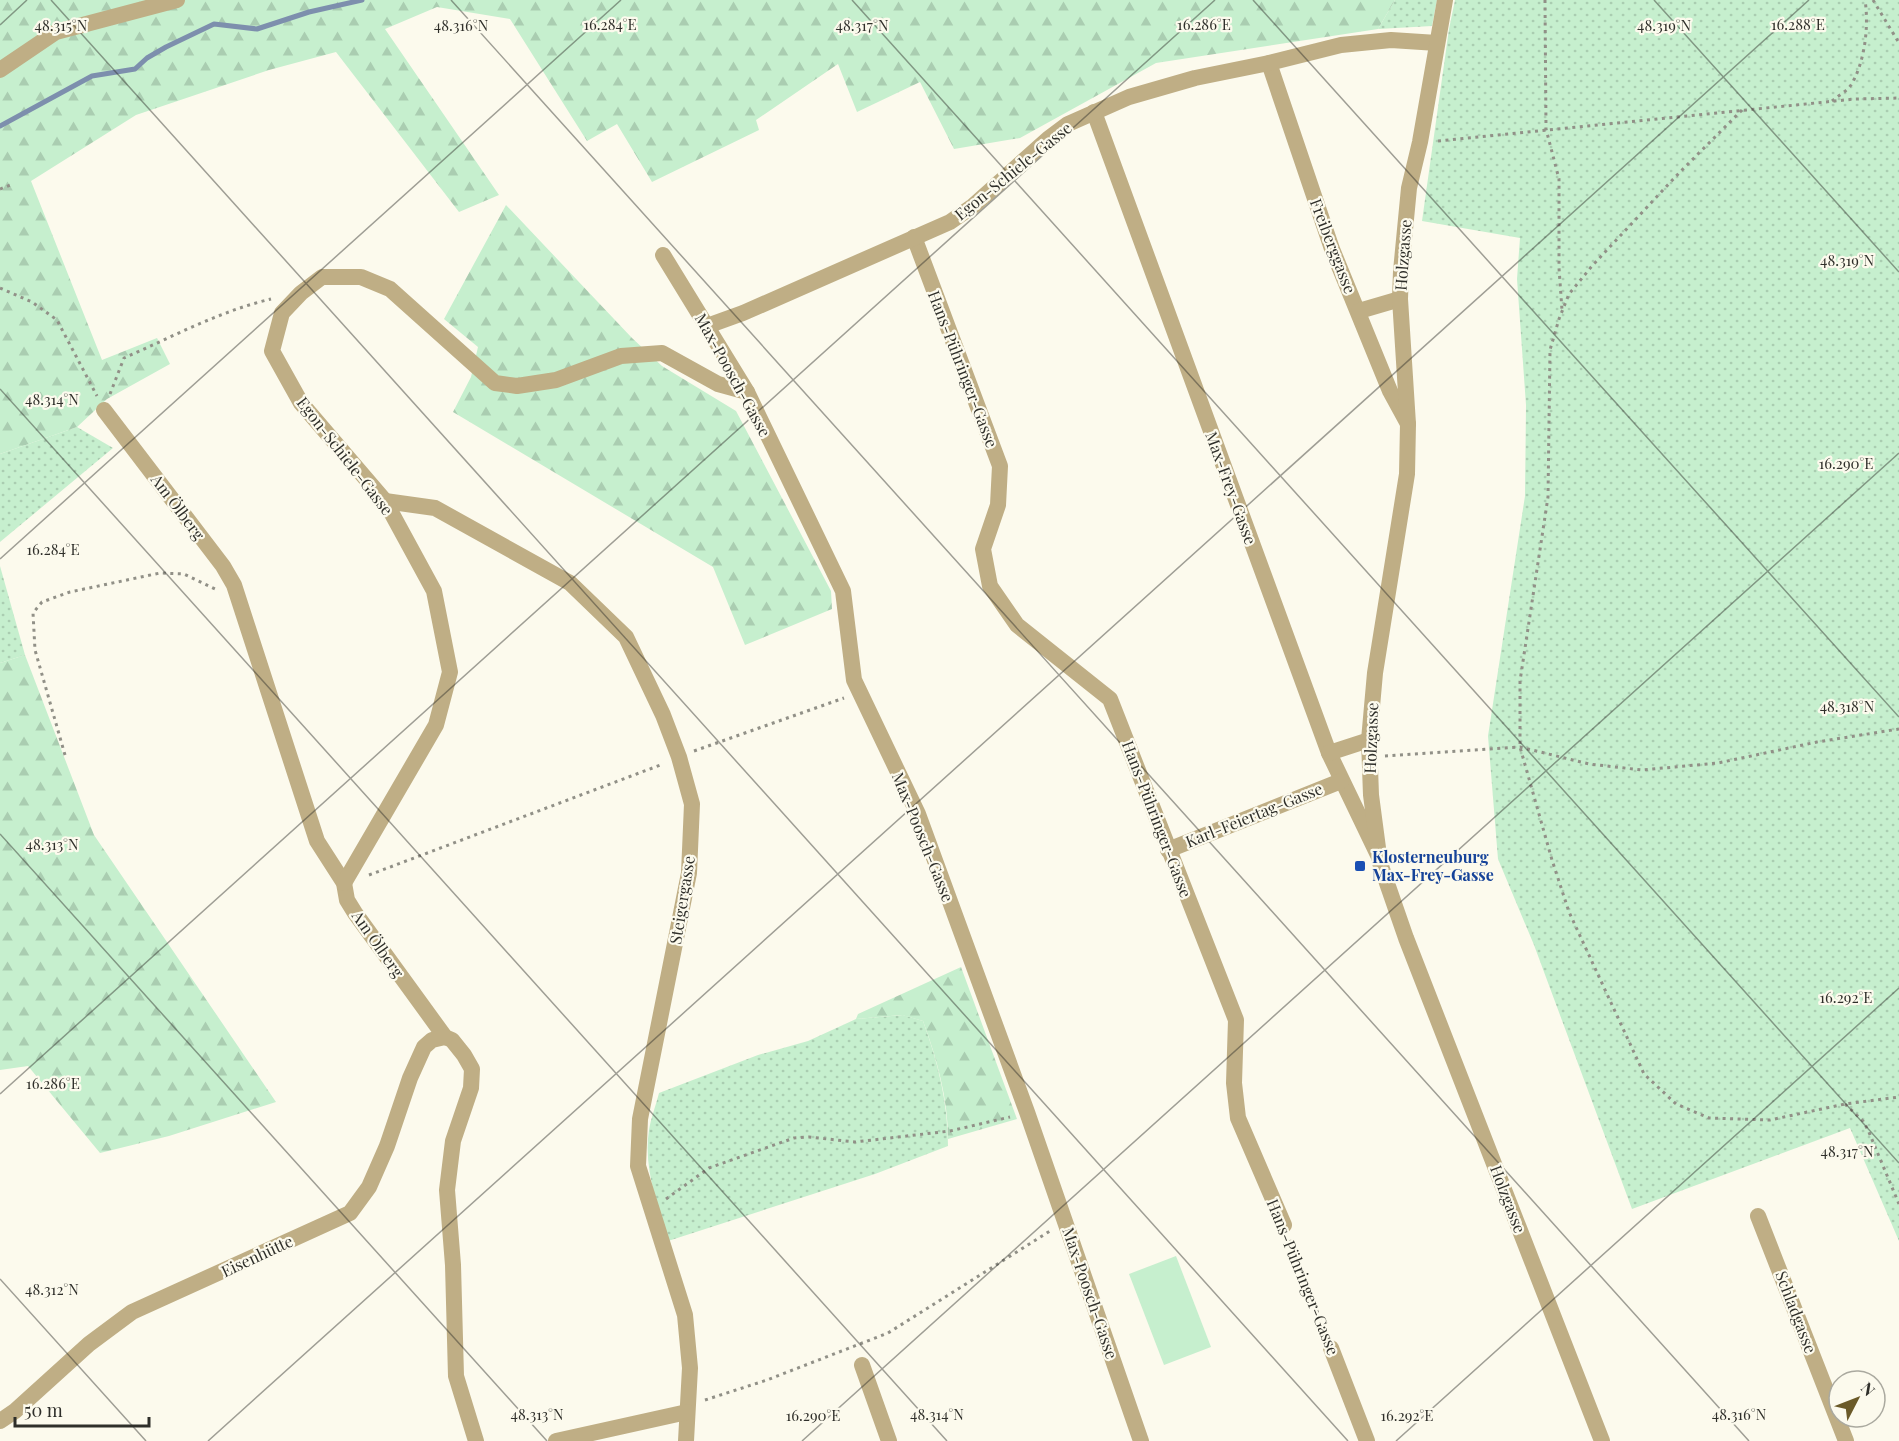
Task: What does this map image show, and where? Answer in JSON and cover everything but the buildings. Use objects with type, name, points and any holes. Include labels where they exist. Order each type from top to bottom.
[{"type":"street","points":[[0,70],[56,32],[177,0]]},
{"type":"street","name":"Holzgasse","points":[[1445,0],[1420,142],[1409,188],[1400,299],[1408,424],[1407,474],[1375,673],[1369,740],[1371,795],[1380,859],[1406,938],[1602,1441]]},
{"type":"street","name":"Egon-Schiele-Gasse","points":[[707,326],[743,313],[950,222],[974,206],[1048,139],[1068,124],[1129,97],[1195,78],[1341,45],[1391,40],[1437,43]]},
{"type":"street","name":"Freiberggasse","points":[[1269,63],[1332,249],[1390,391],[1408,424]]},
{"type":"street","name":"Max-Frey-Gasse","points":[[1094,112],[1329,753],[1380,859]]},
{"type":"street","name":"Hans-Pühringer-Gasse","points":[[914,237],[1000,466],[998,505],[983,549],[990,586],[1017,625],[1110,699],[1236,1020],[1234,1083],[1238,1118],[1284,1225]]},
{"type":"street","name":"Max-Poosch-Gasse","points":[[663,255],[747,392],[843,591],[854,680],[918,814],[1027,1112],[1141,1441]]},
{"type":"street","name":"Egon-Schiele-Gasse","points":[[344,883],[436,725],[450,672],[434,591],[385,501],[301,403],[272,351],[282,313],[301,293],[322,277],[361,277],[390,289],[495,383],[517,386],[556,380],[621,356],[662,353],[718,384],[747,392]]},
{"type":"street","points":[[1359,311],[1400,299]]},
{"type":"street","name":"Am Ölberg","points":[[104,410],[223,566],[234,585],[317,841],[344,883],[347,900],[445,1037],[452,1040],[464,1055],[472,1070],[471,1088],[453,1141],[447,1190],[453,1265],[456,1376],[476,1441]]},
{"type":"street","name":"Steigergasse","points":[[385,501],[435,508],[570,583],[626,638],[663,716],[679,757],[692,804],[689,873],[640,1119],[638,1166],[685,1315],[690,1368],[686,1441]]},
{"type":"street","points":[[1329,753],[1369,740]]},
{"type":"street","name":"Karl-Feiertag-Gasse","points":[[1168,849],[1341,781]]},
{"type":"street","name":"Eisenhütte","points":[[0,1421],[15,1411],[89,1344],[132,1311],[350,1213],[369,1187],[424,1047],[432,1040],[445,1037]]},
{"type":"street","name":"Schladgasse","points":[[1758,1216],[1846,1441]]},
{"type":"street","name":"Hans-Pühringer-Gasse","points":[[1331,1348],[1367,1441]]},
{"type":"street","points":[[862,1365],[889,1441]]},
{"type":"street","points":[[556,1441],[688,1409]]},
{"type":"path","points":[[1545,0],[1546,129],[1560,179],[1559,268],[1562,312]]},
{"type":"path","points":[[1832,101],[1850,87],[1857,69],[1865,43],[1868,15],[1865,0]]},
{"type":"path","points":[[1873,0],[1899,43]]},
{"type":"path","points":[[1420,142],[1832,101],[1899,98]]},
{"type":"path","points":[[1742,110],[1592,266],[1569,294],[1562,312],[1550,350],[1548,497],[1520,681],[1520,747],[1569,912],[1644,1074],[1676,1104],[1709,1118],[1770,1120],[1845,1104],[1899,1097]]},
{"type":"path","points":[[0,189],[13,184]]},
{"type":"path","points":[[0,288],[32,302],[57,320],[104,410]]},
{"type":"path","points":[[104,410],[124,358],[255,303],[301,293]]},
{"type":"path","points":[[65,756],[35,650],[33,613],[42,602],[70,592],[160,573],[184,574],[239,601]]},
{"type":"path","points":[[344,883],[504,825],[679,757],[860,693]]},
{"type":"path","points":[[1369,757],[1520,747],[1588,764],[1642,770],[1718,763],[1817,742],[1899,729]]},
{"type":"path","points":[[1845,1104],[1863,1121],[1868,1130],[1899,1204]]},
{"type":"path","points":[[650,1206],[660,1204],[709,1168],[794,1138],[867,1141],[950,1131],[1027,1112]]},
{"type":"path","points":[[688,1409],[888,1333],[1065,1222]]},
{"type":"path","name":"Hans-Pühringer-Gasse","points":[[1284,1225],[1331,1348]]},
{"type":"green space","points":[[0,0],[1395,0],[1378,29],[1156,63],[1020,138],[954,149],[920,82],[857,112],[838,64],[756,120],[759,130],[652,182],[617,124],[587,141],[510,19],[437,7],[385,29],[499,195],[459,212],[336,52],[269,70],[136,115],[31,181],[102,360],[157,338],[170,364],[107,399],[77,427],[0,454]]},
{"type":"green space","points":[[1395,0],[1437,0],[1432,26],[1378,29]]},
{"type":"green space","points":[[1455,0],[1899,0],[1899,1241],[1850,1128],[1632,1209],[1534,945],[1498,859],[1488,736],[1525,496],[1526,405],[1517,279],[1520,238],[1422,221]]},
{"type":"green space","points":[[506,205],[632,338],[662,366],[736,411],[831,591],[832,609],[745,645],[713,567],[453,412],[471,377],[478,347],[444,319]]},
{"type":"green space","points":[[77,427],[113,448],[0,542],[0,454]]},
{"type":"green space","points":[[0,566],[25,655],[0,663]]},
{"type":"green space","points":[[25,655],[94,835],[276,1102],[169,1136],[100,1153],[28,1066],[0,1070],[0,663]]},
{"type":"green space","points":[[961,967],[1017,1119],[948,1139],[941,1079],[923,1021],[902,1015],[856,1019],[858,1014]]},
{"type":"green space","points":[[903,1015],[923,1021],[938,1067],[944,1098],[948,1146],[875,1174],[668,1241],[652,1187],[648,1158],[649,1130],[659,1093],[758,1055],[808,1041],[856,1019]]},
{"type":"green space","points":[[1176,1256],[1211,1347],[1164,1365],[1129,1274]]},
{"type":"waterway","points":[[0,126],[92,76],[135,69],[147,58],[166,47],[214,24],[257,29],[309,12],[362,0]]},
{"type":"place","name":"Klosterneuburg Max-Frey-Gasse","points":[[1360,866]]}]
